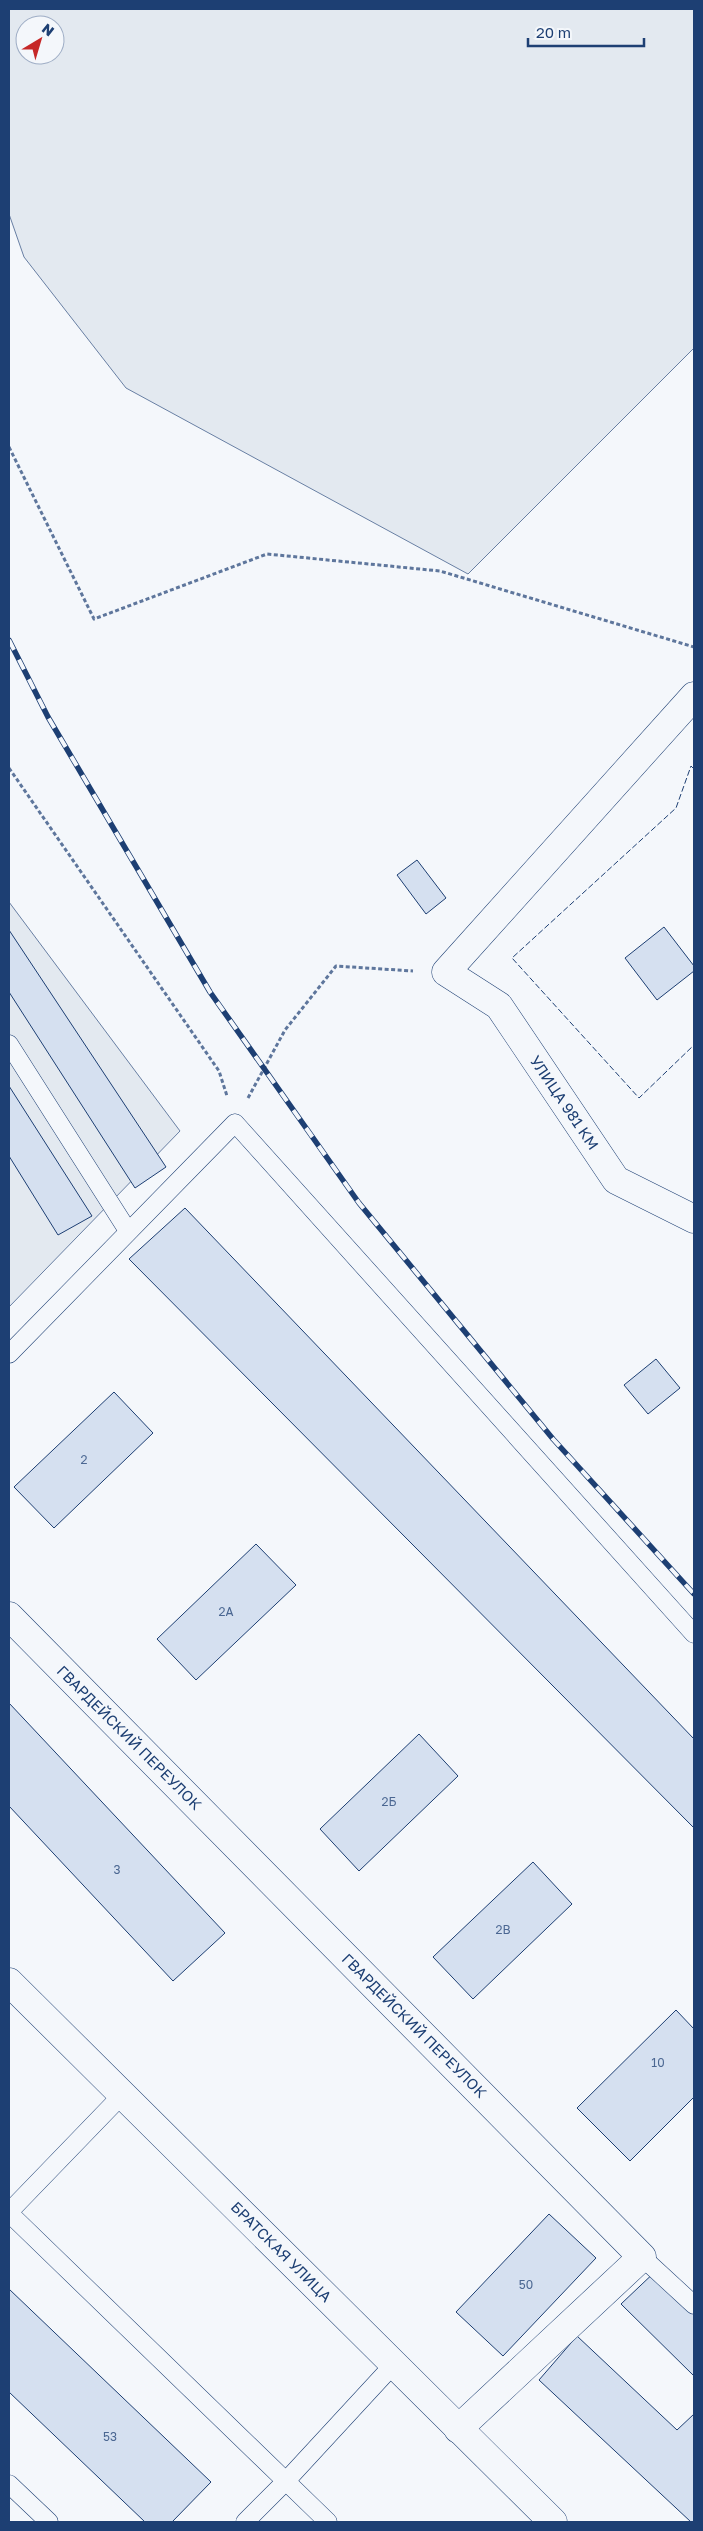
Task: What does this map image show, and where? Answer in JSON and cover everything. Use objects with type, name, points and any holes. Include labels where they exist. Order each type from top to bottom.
[{"type":"street","points":[[446,972],[694,696]]},
{"type":"street","name":"УЛИЦА 981 КМ","points":[[446,972],[499,1006],[616,1180],[694,1218]]},
{"type":"street","name":"ГВАРДЕЙСКИЙ ПЕРЕУЛОК","points":[[9,1616],[642,2257]]},
{"type":"street","name":"БРАТСКАЯ УЛИЦА","points":[[9,1982],[553,2522]]},
{"type":"street","points":[[458,2429],[642,2257]]},
{"type":"lane","points":[[9,1044],[128,1231]]},
{"type":"lane","points":[[9,1354],[235,1123],[694,1634]]},
{"type":"lane","points":[[122,2095],[9,2213],[328,2522]]},
{"type":"lane","points":[[642,2257],[694,2305]]},
{"type":"lane","points":[[245,2522],[286,2482],[394,2364]]},
{"type":"lane","points":[[9,2484],[49,2522]]},
{"type":"path","points":[[9,447],[94,619],[267,554],[440,571],[694,647]]},
{"type":"path","points":[[9,768],[219,1071],[235,1123]]},
{"type":"path","points":[[235,1123],[285,1030],[336,966],[446,972]]},
{"type":"shaded area","points":[[9,9],[694,9],[694,348],[468,574],[126,388],[24,257],[9,214]]},
{"type":"shaded area","points":[[9,902],[180,1131],[9,1307]]},
{"type":"building","points":[[417,860],[446,898],[426,914],[397,875]]},
{"type":"building","points":[[664,927],[694,966],[694,971],[657,1000],[625,958]]},
{"type":"building","points":[[9,930],[166,1167],[135,1188],[9,992]]},
{"type":"building","points":[[9,1086],[92,1216],[58,1235],[9,1156]]},
{"type":"building","points":[[185,1208],[694,1739],[694,1828],[129,1259]]},
{"type":"building","points":[[656,1359],[680,1388],[648,1414],[624,1385]]},
{"type":"building","points":[[114,1392],[153,1433],[54,1528],[14,1487]]},
{"type":"building","points":[[256,1544],[296,1585],[196,1680],[157,1639]]},
{"type":"building","points":[[9,1703],[225,1933],[173,1981],[9,1806]]},
{"type":"building","points":[[419,1734],[458,1776],[359,1871],[320,1829]]},
{"type":"building","points":[[533,1862],[572,1904],[473,1999],[433,1957]]},
{"type":"building","points":[[676,2010],[694,2029],[694,2097],[630,2161],[577,2108]]},
{"type":"building","points":[[549,2214],[596,2258],[503,2356],[456,2312]]},
{"type":"building","points":[[659,2268],[694,2302],[694,2376],[621,2304]]},
{"type":"building","points":[[9,2289],[211,2482],[172,2522],[145,2522],[9,2392]]},
{"type":"building","points":[[577,2336],[677,2430],[694,2414],[694,2522],[691,2522],[539,2380]]},
{"type":"railway","points":[[9,640],[48,717],[210,992],[359,1203],[553,1439],[694,1594]]},
{"type":"fence","points":[[694,769],[691,766],[676,808],[512,958],[639,1098],[694,1045]]}]
